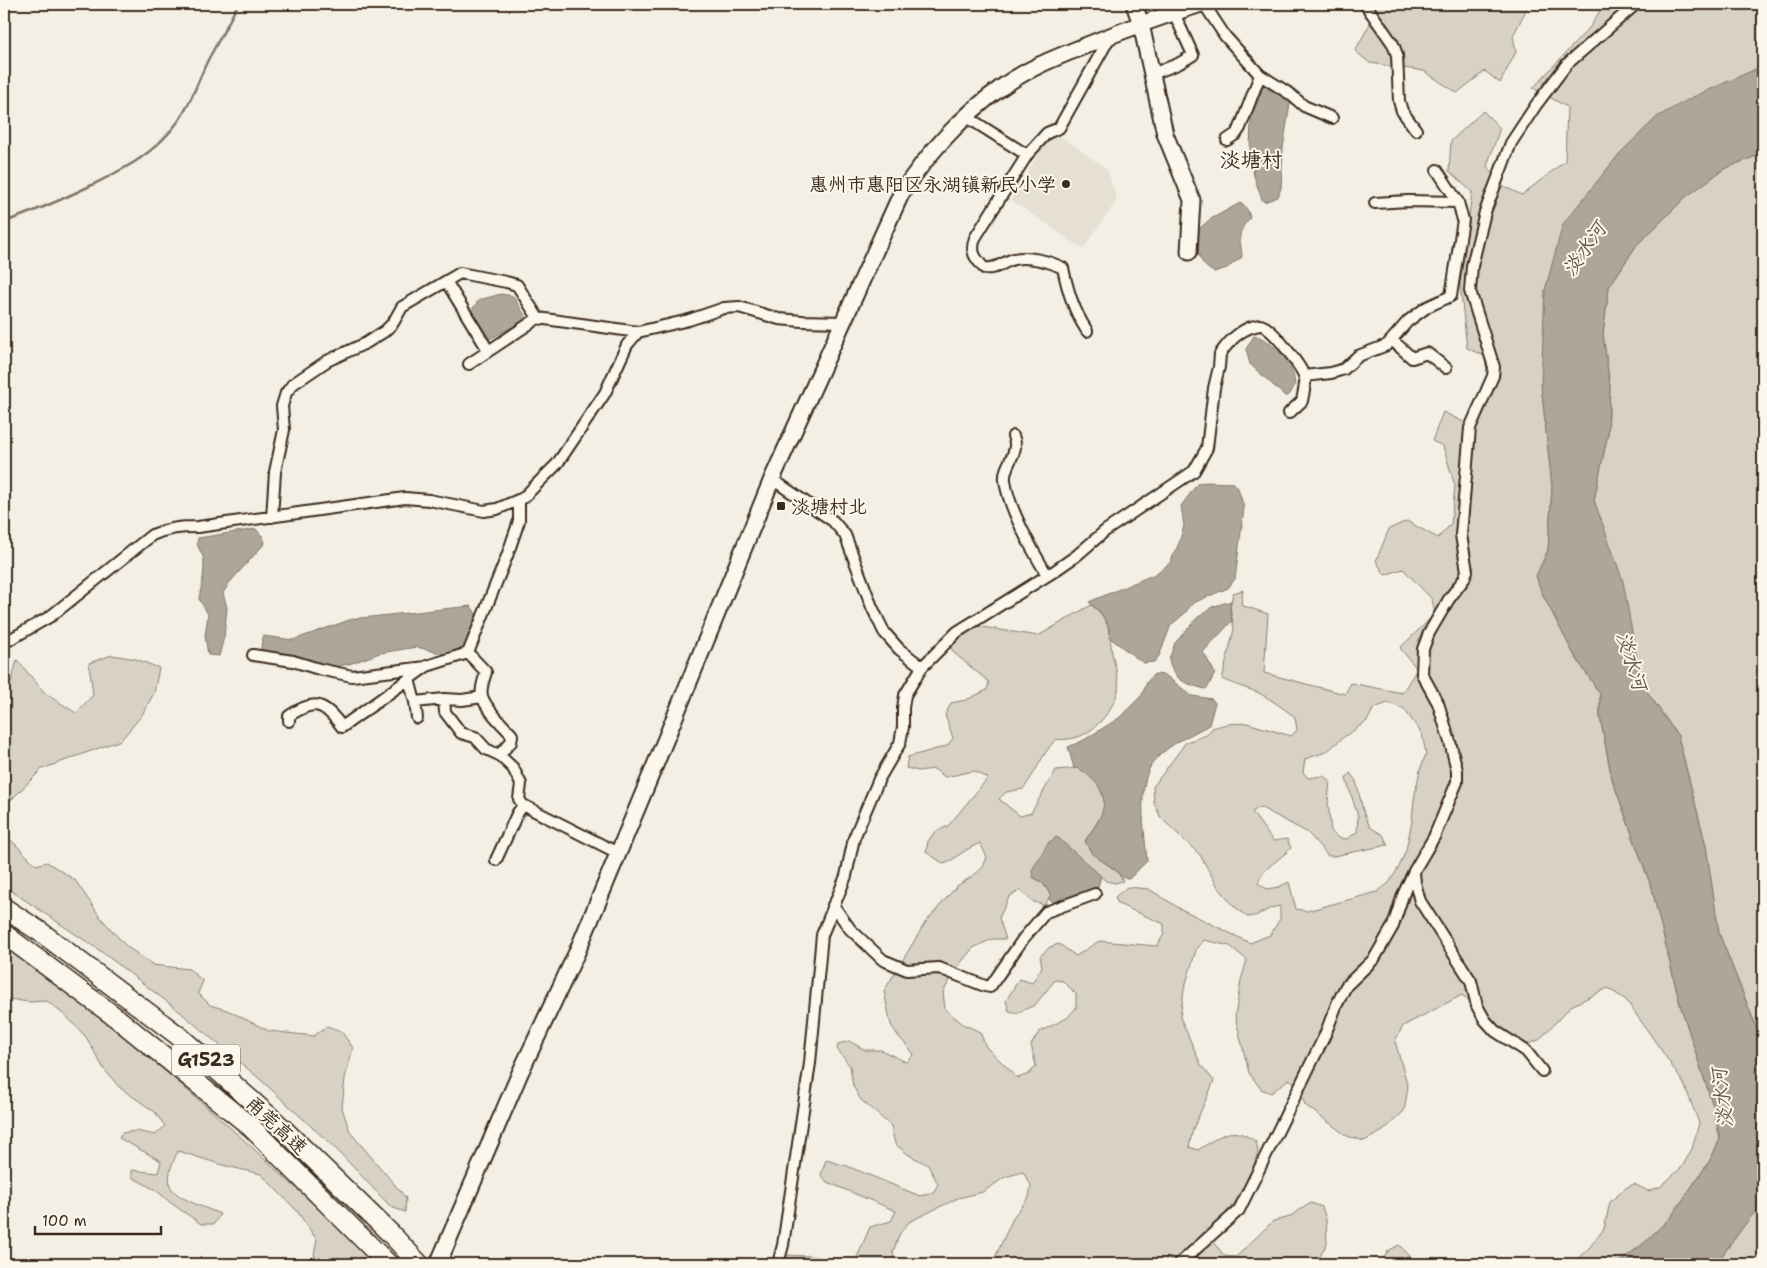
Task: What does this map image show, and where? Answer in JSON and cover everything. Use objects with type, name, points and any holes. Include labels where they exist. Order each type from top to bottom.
[{"type":"highway","name":"甬莞高速","points":[[4,908],[42,933],[180,1037],[280,1126],[391,1234],[419,1264]]},
{"type":"highway","name":"甬莞高速","points":[[4,934],[118,1019],[251,1126],[382,1258]]},
{"type":"main road","points":[[1134,4],[1165,134],[1192,200],[1189,252]]},
{"type":"main road","points":[[438,1264],[520,1073],[577,952],[772,479],[901,194],[930,155],[967,117],[992,94],[1023,74],[1046,62],[1111,35],[1203,4]]},
{"type":"street","points":[[1203,4],[1225,36],[1260,75],[1290,94],[1304,106],[1332,118]]},
{"type":"street","points":[[1366,4],[1394,44],[1397,55],[1399,101],[1402,111],[1416,130]]},
{"type":"street","points":[[1179,1264],[1239,1210],[1324,1037],[1346,986],[1374,959],[1393,926],[1403,895],[1414,870],[1434,837],[1457,782],[1457,770],[1438,702],[1422,674],[1423,649],[1429,633],[1467,572],[1461,535],[1470,428],[1493,376],[1494,367],[1470,291],[1472,266],[1485,212],[1511,143],[1536,105],[1567,64],[1636,4]]},
{"type":"street","points":[[1152,74],[1178,64],[1193,55],[1174,13]]},
{"type":"street","points":[[1087,331],[1078,316],[1069,294],[1063,268],[1053,263],[1027,258],[1013,259],[991,269],[984,268],[976,259],[972,246],[975,238],[1028,155],[1047,133],[1059,128],[1111,35]]},
{"type":"street","points":[[1227,140],[1236,134],[1240,128],[1260,75]]},
{"type":"street","points":[[967,117],[1028,155]]},
{"type":"street","points":[[1304,376],[1331,373],[1344,369],[1358,356],[1381,348],[1392,340],[1408,321],[1426,307],[1451,296],[1463,220],[1458,202],[1437,170]]},
{"type":"street","points":[[1375,203],[1408,201],[1458,202]]},
{"type":"street","points":[[272,516],[275,472],[284,430],[282,406],[286,393],[293,384],[328,361],[366,343],[385,331],[393,323],[402,307],[460,273],[517,285],[538,318]]},
{"type":"street","points":[[446,281],[488,350]]},
{"type":"street","points":[[469,364],[538,318],[638,332],[689,320],[724,308],[739,307],[779,319],[843,322]]},
{"type":"street","points":[[778,1264],[783,1245],[810,1063],[822,935],[846,876],[854,838],[879,779],[900,743],[905,695],[922,667],[956,632],[1047,576],[1076,556],[1105,531],[1194,471],[1207,448],[1220,354],[1235,336],[1251,328],[1260,325],[1264,326],[1281,343],[1300,368],[1304,376],[1305,387],[1302,401],[1289,413]]},
{"type":"street","points":[[4,643],[51,616],[152,535],[164,530],[404,498],[429,500],[484,511],[497,509],[519,500],[557,464],[605,392],[627,345],[638,332]]},
{"type":"street","points":[[1392,340],[1412,358],[1427,353],[1446,368]]},
{"type":"street","points":[[1013,436],[1016,442],[1014,456],[1005,477],[1007,490],[1030,545],[1047,576]]},
{"type":"street","points":[[772,479],[833,521],[845,535],[872,608],[884,632],[899,649],[922,667]]},
{"type":"street","points":[[468,653],[519,522],[519,500]]},
{"type":"street","points":[[253,655],[292,661],[352,676],[427,666],[468,653]]},
{"type":"street","points":[[468,653],[486,672],[481,689],[482,697],[512,734],[511,742],[500,755]]},
{"type":"street","points":[[289,721],[289,716],[297,710],[315,705],[330,710],[342,726],[427,666]]},
{"type":"street","points":[[409,679],[417,718]]},
{"type":"street","points":[[415,702],[444,699],[462,700],[482,697]]},
{"type":"street","points":[[444,699],[445,712],[462,732],[475,737],[486,749],[500,755],[513,768],[521,784],[519,799],[523,805],[618,853]]},
{"type":"street","points":[[496,860],[523,805]]},
{"type":"street","points":[[1414,870],[1420,901],[1471,981],[1477,1006],[1495,1031],[1526,1051],[1542,1071]]},
{"type":"street","points":[[833,904],[850,929],[883,960],[907,970],[939,968],[990,987],[1023,938],[1046,912],[1095,894]]},
{"type":"shaded area","points":[[1376,4],[1529,4],[1513,36],[1516,52],[1500,83],[1485,71],[1457,93],[1424,71],[1370,63],[1355,51],[1377,11]]},
{"type":"shaded area","points":[[1604,4],[1763,4],[1763,66],[1691,98],[1541,384],[1552,487],[1548,550],[1536,576],[1542,593],[1573,653],[1600,694],[1600,717],[1612,779],[1652,889],[1680,1004],[1713,1106],[1720,1139],[1710,1160],[1671,1217],[1644,1243],[1617,1264],[1572,1264],[1589,1248],[1604,1229],[1610,1202],[1627,1187],[1634,1184],[1648,1191],[1660,1187],[1682,1167],[1692,1149],[1699,1123],[1684,1084],[1626,1000],[1608,988],[1571,1006],[1539,1040],[1523,1046],[1488,1028],[1470,1002],[1462,995],[1403,1026],[1395,1041],[1408,1087],[1404,1111],[1383,1131],[1364,1141],[1347,1136],[1305,1105],[1299,1086],[1289,1079],[1271,1093],[1261,1089],[1249,1073],[1235,1016],[1241,980],[1247,960],[1230,946],[1204,940],[1196,950],[1184,990],[1180,1017],[1201,1065],[1214,1081],[1193,1129],[1189,1147],[1198,1150],[1220,1136],[1233,1132],[1247,1136],[1256,1142],[1258,1151],[1248,1187],[1220,1220],[1212,1239],[1224,1256],[1236,1257],[1273,1221],[1287,1218],[1311,1203],[1322,1207],[1326,1219],[1327,1243],[1316,1264],[992,1264],[1014,1216],[1029,1197],[1031,1185],[1023,1172],[1005,1177],[983,1192],[958,1198],[909,1222],[900,1233],[893,1252],[895,1264],[781,1264],[785,1255],[855,1262],[870,1227],[891,1221],[896,1211],[827,1182],[821,1175],[826,1160],[847,1166],[920,1196],[933,1193],[938,1184],[928,1165],[909,1155],[895,1144],[891,1126],[861,1100],[853,1086],[850,1066],[837,1049],[838,1044],[849,1041],[865,1050],[881,1050],[906,1062],[914,1054],[891,1025],[884,991],[925,923],[957,886],[983,867],[987,857],[980,843],[944,864],[926,852],[928,841],[935,832],[948,826],[988,778],[974,771],[945,777],[934,769],[918,771],[906,768],[908,757],[947,746],[953,738],[945,715],[951,703],[966,700],[987,690],[989,682],[954,653],[945,637],[964,624],[1038,636],[1091,605],[1102,615],[1108,626],[1118,683],[1118,691],[1112,706],[1102,720],[1089,732],[1072,739],[1055,740],[1023,789],[1006,792],[999,799],[1020,816],[1031,813],[1056,770],[1077,768],[1086,773],[1099,785],[1105,802],[1102,815],[1085,841],[1092,854],[1117,871],[1123,881],[1115,883],[1106,881],[1057,837],[1048,843],[1033,877],[1043,883],[1051,896],[1044,905],[1034,902],[1020,890],[1009,897],[999,918],[1006,939],[992,939],[973,948],[959,965],[943,992],[945,1009],[963,1024],[980,1032],[986,1047],[1018,1078],[1029,1074],[1036,1066],[1031,1045],[1039,1032],[1067,1018],[1076,1008],[1076,994],[1063,981],[1055,980],[1035,1005],[1017,1013],[1009,1011],[1006,1001],[1019,979],[1032,983],[1042,967],[1040,956],[1050,947],[1059,944],[1076,956],[1099,941],[1157,946],[1164,934],[1164,924],[1118,904],[1115,897],[1127,887],[1149,889],[1179,908],[1250,943],[1270,935],[1280,919],[1280,906],[1256,916],[1247,917],[1234,906],[1218,887],[1200,855],[1161,818],[1154,803],[1153,787],[1186,742],[1207,735],[1212,728],[1227,724],[1247,723],[1291,736],[1297,730],[1295,717],[1277,704],[1259,693],[1222,679],[1234,629],[1230,607],[1233,593],[1243,590],[1241,605],[1268,614],[1264,673],[1345,694],[1351,683],[1402,693],[1417,669],[1400,648],[1435,614],[1432,599],[1403,569],[1385,575],[1376,561],[1389,529],[1407,521],[1438,538],[1451,524],[1455,486],[1443,446],[1432,441],[1443,412],[1466,423],[1489,379],[1484,356],[1467,348],[1460,285],[1472,192],[1449,171],[1451,141],[1483,111],[1500,128],[1487,166],[1501,185],[1522,195],[1565,161],[1567,107],[1533,88],[1590,27]],"holes":[[[1388,703],[1404,709],[1422,734],[1426,754],[1420,770],[1406,850],[1399,867],[1389,883],[1377,892],[1307,911],[1296,909],[1289,882],[1279,887],[1267,889],[1258,883],[1264,872],[1291,848],[1287,839],[1273,841],[1252,812],[1260,807],[1308,833],[1328,856],[1388,845],[1383,835],[1370,827],[1364,814],[1356,781],[1350,773],[1346,779],[1358,816],[1357,832],[1347,839],[1338,838],[1331,831],[1328,802],[1330,781],[1323,776],[1308,778],[1303,772],[1305,759],[1326,752],[1367,721],[1374,708]]]},
{"type":"shaded area","name":"惠州市惠阳区永湖镇新民小学","points":[[1061,136],[1107,169],[1117,200],[1083,249],[1011,200],[1047,140]]},
{"type":"shaded area","points":[[1763,153],[1763,1044],[1719,933],[1706,846],[1678,736],[1641,683],[1636,656],[1594,500],[1608,433],[1610,387],[1603,334],[1609,287],[1636,246],[1687,196],[1724,169]]},
{"type":"shaded area","points":[[112,655],[136,659],[159,668],[154,693],[142,715],[121,740],[42,769],[4,807],[4,687],[11,683],[17,660],[45,693],[76,713],[93,695],[89,663]]},
{"type":"shaded area","points":[[4,833],[36,865],[47,862],[75,880],[101,918],[126,946],[153,965],[189,969],[203,981],[198,993],[210,1005],[227,1010],[269,1031],[314,1036],[327,1026],[341,1031],[353,1048],[345,1078],[342,1108],[350,1132],[406,1198],[405,1212],[391,1207],[338,1151],[262,1081],[179,1011],[102,952],[4,886]]},
{"type":"shaded area","points":[[4,940],[182,1085],[330,1219],[374,1264],[317,1264],[314,1254],[317,1240],[297,1211],[261,1174],[226,1166],[178,1151],[170,1171],[169,1180],[172,1190],[199,1206],[220,1214],[214,1224],[201,1224],[157,1191],[132,1177],[132,1170],[158,1173],[161,1161],[119,1138],[122,1133],[136,1131],[155,1135],[165,1126],[155,1112],[119,1087],[104,1069],[86,1037],[68,1018],[47,1001],[28,1002],[4,998]]},
{"type":"shaded area","points":[[1763,1204],[1763,1264],[1716,1264],[1749,1219]]},
{"type":"shaded area","points":[[1399,1245],[1418,1264],[1354,1264],[1381,1263],[1388,1251]]},
{"type":"water","name":"淡水河","points":[[1763,66],[1763,153],[1724,169],[1687,196],[1636,246],[1609,287],[1603,334],[1610,387],[1608,433],[1594,500],[1623,581],[1641,683],[1678,736],[1706,846],[1719,933],[1763,1044],[1763,1204],[1749,1219],[1716,1264],[1617,1264],[1644,1243],[1671,1217],[1710,1160],[1720,1139],[1713,1106],[1680,1004],[1652,889],[1612,779],[1600,717],[1600,694],[1573,653],[1542,593],[1536,576],[1548,550],[1552,487],[1541,384],[1545,290],[1563,224],[1620,153],[1657,117],[1691,98]]},
{"type":"water","points":[[1266,85],[1286,98],[1290,103],[1283,148],[1281,188],[1278,197],[1264,202],[1254,176],[1250,152],[1251,117],[1263,87]]},
{"type":"water","points":[[1240,203],[1248,211],[1250,218],[1242,228],[1240,236],[1242,257],[1227,268],[1214,272],[1204,265],[1201,260],[1197,250],[1196,232],[1209,220]]},
{"type":"water","points":[[501,294],[513,296],[527,319],[488,340],[469,314],[479,300]]},
{"type":"water","points":[[1254,336],[1262,339],[1282,354],[1289,364],[1295,385],[1286,397],[1250,364],[1246,349]]},
{"type":"water","points":[[1198,483],[1233,483],[1238,488],[1244,508],[1235,579],[1228,588],[1193,603],[1171,625],[1159,656],[1154,662],[1143,663],[1110,638],[1109,627],[1101,613],[1089,602],[1155,574],[1170,563],[1184,526],[1181,506]]},
{"type":"water","points":[[256,529],[263,537],[265,543],[230,582],[223,593],[227,608],[224,637],[219,656],[208,655],[205,636],[208,614],[199,599],[204,568],[203,557],[197,543],[198,538]]},
{"type":"water","points":[[1231,601],[1232,621],[1203,652],[1215,673],[1208,687],[1205,689],[1186,683],[1177,677],[1169,659],[1175,643],[1197,618],[1212,607]]},
{"type":"water","points":[[471,606],[478,617],[469,645],[461,653],[451,656],[417,647],[380,653],[332,668],[260,653],[263,636],[293,640],[352,619]]},
{"type":"water","points":[[1154,674],[1165,675],[1192,696],[1212,699],[1215,703],[1209,725],[1167,749],[1155,760],[1149,770],[1143,794],[1143,822],[1147,861],[1129,879],[1120,876],[1117,871],[1092,854],[1085,841],[1100,816],[1104,801],[1098,785],[1084,772],[1074,768],[1068,747],[1084,740],[1119,718],[1142,695],[1147,682]]},
{"type":"water","points":[[1057,837],[1101,876],[1098,887],[1054,902],[1048,899],[1051,895],[1043,883],[1033,877],[1032,870],[1048,843]]},
{"type":"waterway","points":[[4,222],[48,205],[104,179],[139,159],[159,143],[177,123],[187,107],[209,58],[238,4]]},
{"type":"place","name":"惠州市惠阳区永湖镇新民小学","points":[[1066,184]]},
{"type":"place","name":"淡塘村北","points":[[781,506]]},
{"type":"district","name":"淡塘村","points":[[1251,160]]}]
